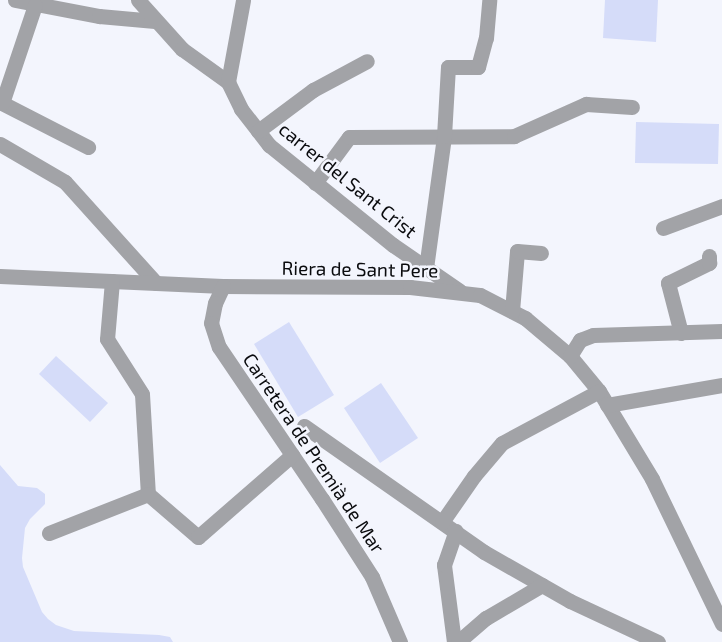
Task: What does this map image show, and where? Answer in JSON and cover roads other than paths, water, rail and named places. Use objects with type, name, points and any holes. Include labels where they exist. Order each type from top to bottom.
[{"type":"street","name":"carrer del Sant Crist","points":[[138,0],[182,49],[228,82],[241,109],[270,145],[393,245],[463,293]]},
{"type":"street","points":[[228,82],[243,0]]},
{"type":"street","points":[[426,268],[444,136],[448,67],[478,67],[486,38],[489,0]]},
{"type":"street","points":[[88,147],[1,102],[28,2],[99,16],[155,21]]},
{"type":"street","points":[[258,130],[313,90],[368,61]]},
{"type":"street","points":[[315,183],[349,137],[514,136],[586,104],[632,107]]},
{"type":"street","points":[[0,144],[65,182],[156,283]]},
{"type":"street","points":[[663,228],[722,206]]},
{"type":"street","points":[[512,311],[517,251],[541,253]]},
{"type":"street","points":[[681,333],[668,283],[709,262],[709,256]]},
{"type":"street","name":"Riera de Sant Pere","points":[[0,276],[223,286],[410,287],[480,295],[525,318],[570,356],[599,391],[652,479],[722,624]]},
{"type":"street","points":[[112,281],[107,339],[142,394],[148,494],[198,537],[292,454]]},
{"type":"street","name":"Carretera de Premià de Mar","points":[[223,286],[215,303],[211,323],[219,346],[372,577],[400,642]]},
{"type":"street","points":[[570,356],[580,340],[593,335],[722,331]]},
{"type":"street","points":[[607,405],[722,385]]},
{"type":"street","points":[[442,522],[474,476],[502,443],[599,391]]},
{"type":"street","points":[[304,426],[484,552],[570,601],[658,642]]},
{"type":"street","points":[[49,533],[148,494]]},
{"type":"street","points":[[454,642],[444,565],[456,532]]},
{"type":"street","points":[[458,642],[486,618],[542,585]]}]
